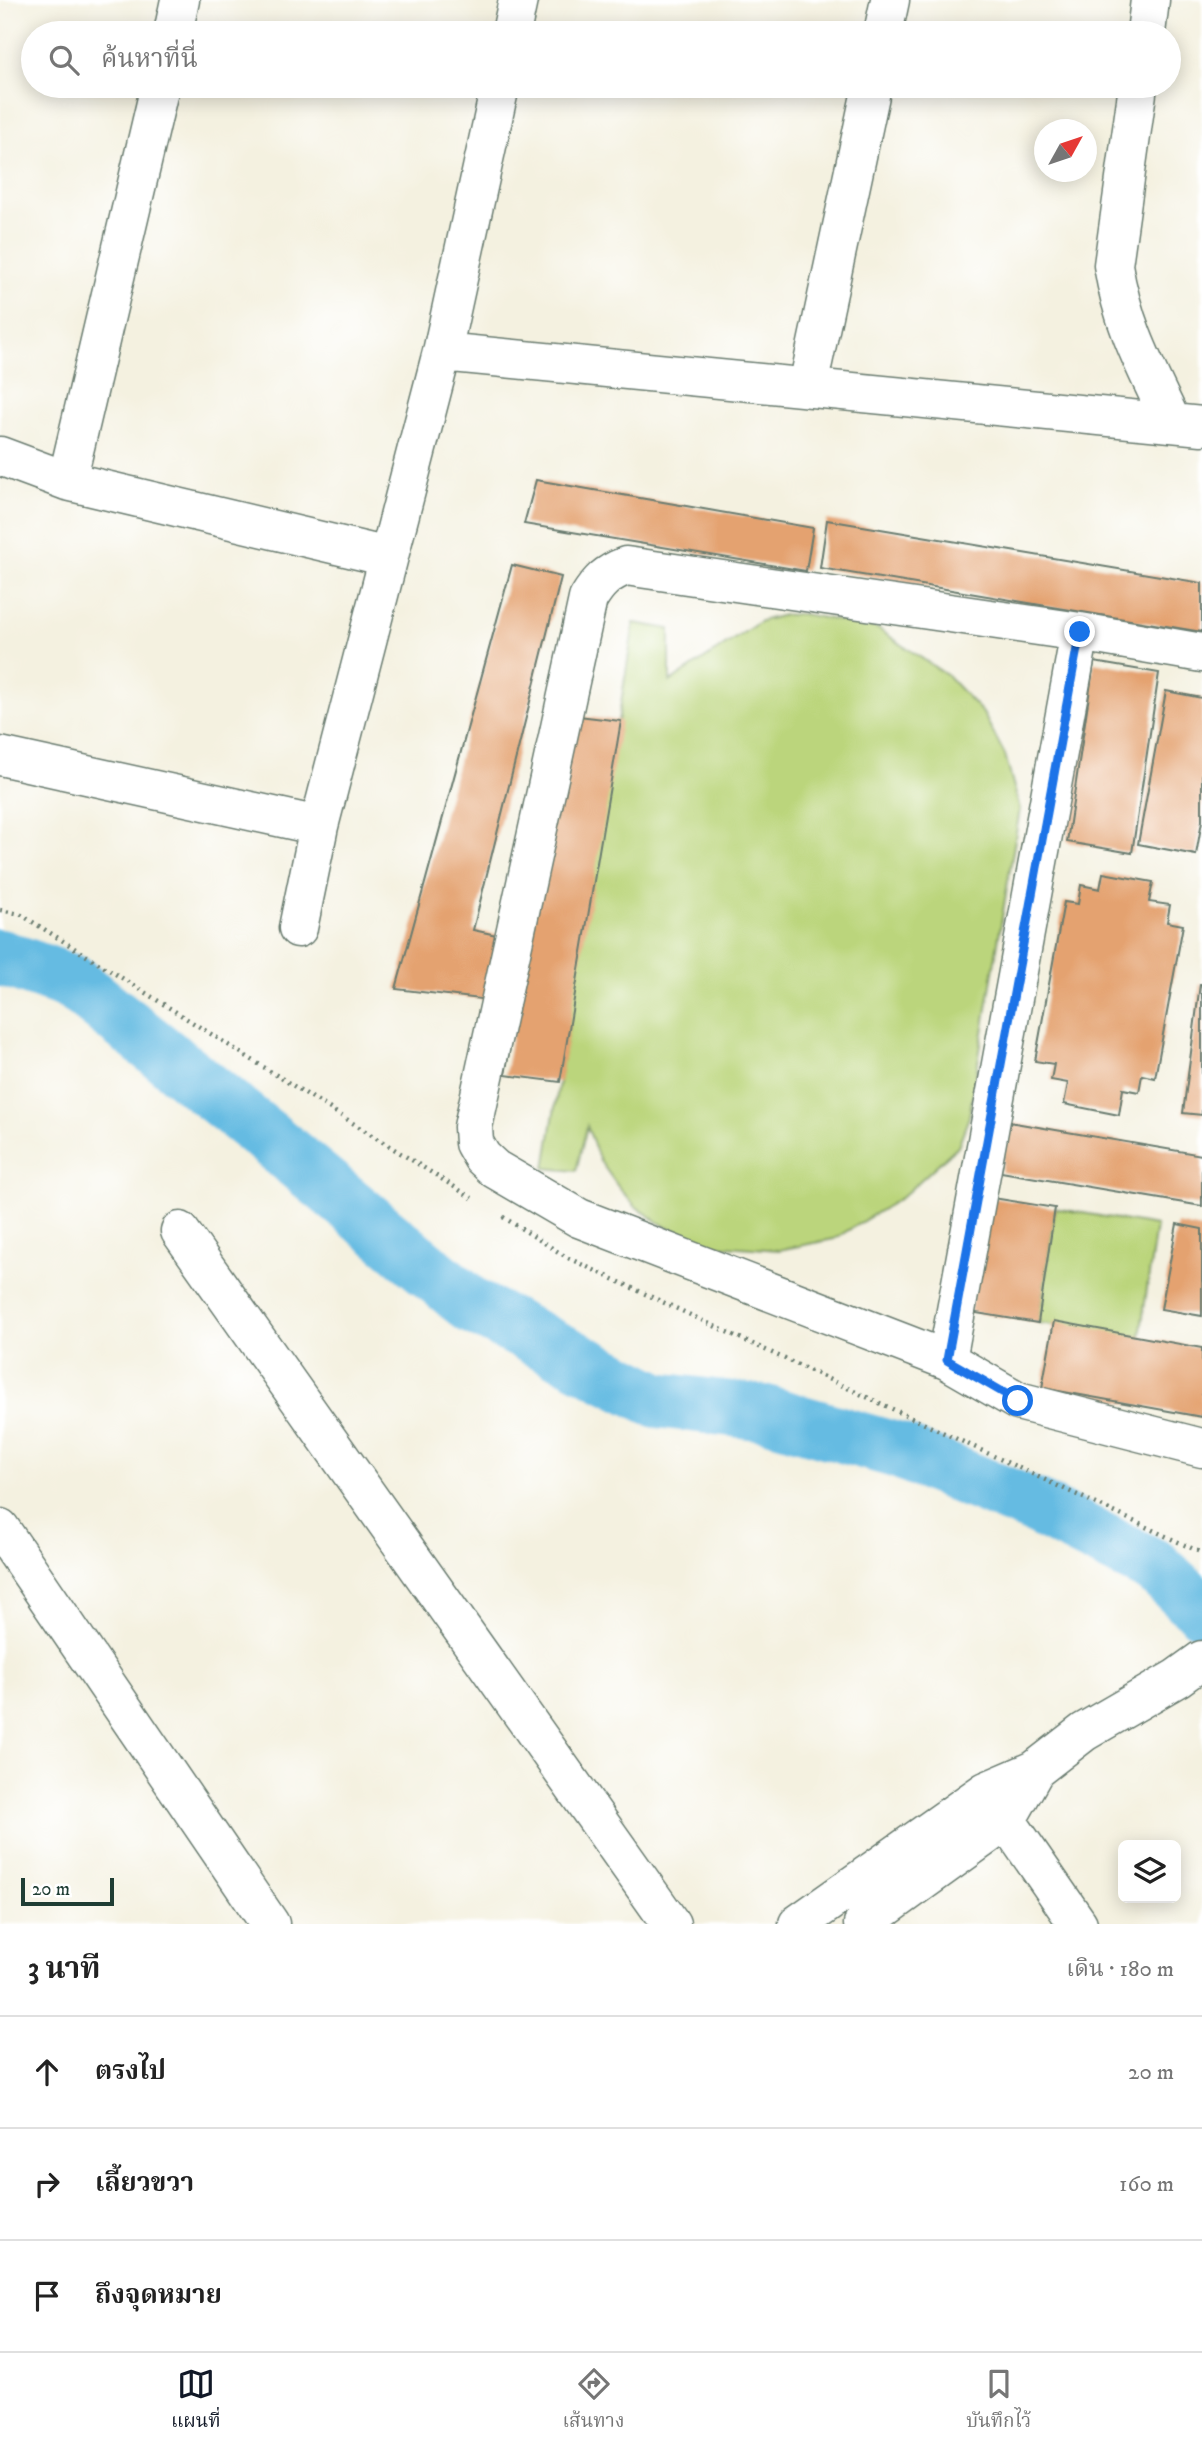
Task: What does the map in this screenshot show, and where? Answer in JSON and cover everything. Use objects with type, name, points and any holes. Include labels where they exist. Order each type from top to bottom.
[{"type":"street","points":[[176,21],[180,0]]},
{"type":"street","points":[[514,21],[518,0]]},
{"type":"street","points":[[886,21],[890,0]]},
{"type":"street","points":[[1147,21],[1150,0]]},
{"type":"street","points":[[67,481],[157,98]]},
{"type":"street","points":[[298,928],[319,826],[442,352],[497,98]]},
{"type":"street","points":[[808,386],[869,98]]},
{"type":"street","points":[[1136,98],[1113,265],[1118,295],[1132,341],[1187,425]]},
{"type":"street","points":[[442,352],[1187,425]]},
{"type":"street","points":[[0,456],[67,481],[388,557]]},
{"type":"street","points":[[1202,653],[1080,632],[626,566],[611,571],[598,582],[588,599],[473,1128],[474,1143],[482,1157],[495,1169],[579,1218],[947,1360],[1018,1401],[1202,1448]]},
{"type":"street","points":[[947,1360],[1080,632]]},
{"type":"street","points":[[0,755],[319,826]]},
{"type":"street","points":[[180,1231],[671,1924]]},
{"type":"street","points":[[0,1528],[270,1924]]},
{"type":"street","points":[[863,1924],[1035,1770],[1084,1732],[1190,1669]]},
{"type":"street","points":[[798,1924],[996,1806]]},
{"type":"street","points":[[996,1806],[1078,1924]]},
{"type":"green space","points":[[803,614],[877,628],[948,676],[983,713],[1005,755],[1020,809],[969,1117],[958,1146],[902,1197],[834,1239],[779,1250],[713,1245],[666,1227],[635,1206],[600,1161],[587,1126],[576,1171],[545,1168],[634,623],[670,629],[670,682],[761,621],[784,615]]},
{"type":"green space","points":[[1055,1208],[1156,1226],[1140,1337],[1038,1323]]},
{"type":"building","points":[[536,480],[813,528],[806,571],[524,524]]},
{"type":"building","points":[[827,520],[1202,583],[1202,632],[820,568]]},
{"type":"building","points":[[512,565],[561,577],[473,930],[506,937],[497,1001],[396,989]]},
{"type":"building","points":[[1094,662],[1159,673],[1132,853],[1067,842]]},
{"type":"building","points":[[1166,691],[1202,698],[1202,821],[1196,855],[1138,844]]},
{"type":"building","points":[[570,715],[621,721],[560,1082],[505,1075]]},
{"type":"building","points":[[1103,873],[1153,882],[1149,902],[1170,905],[1167,922],[1183,925],[1155,1078],[1142,1075],[1139,1092],[1123,1089],[1119,1115],[1064,1104],[1068,1083],[1051,1080],[1054,1064],[1035,1061],[1064,902],[1078,904],[1081,885],[1100,889]]},
{"type":"building","points":[[1202,984],[1202,1115],[1183,1113]]},
{"type":"building","points":[[1009,1122],[1202,1155],[1202,1206],[1001,1172]]},
{"type":"building","points":[[987,1197],[1055,1208],[1038,1323],[970,1312]]},
{"type":"building","points":[[1177,1224],[1202,1229],[1202,1316],[1161,1309]]},
{"type":"building","points":[[1054,1321],[1202,1348],[1202,1417],[1042,1388]]},
{"type":"waterway","points":[[0,957],[74,983],[266,1136],[472,1306],[657,1400],[766,1413],[899,1451],[1036,1507],[1155,1567],[1202,1610]]},
{"type":"route","points":[[1018,1401],[947,1360],[1080,632]]}]
